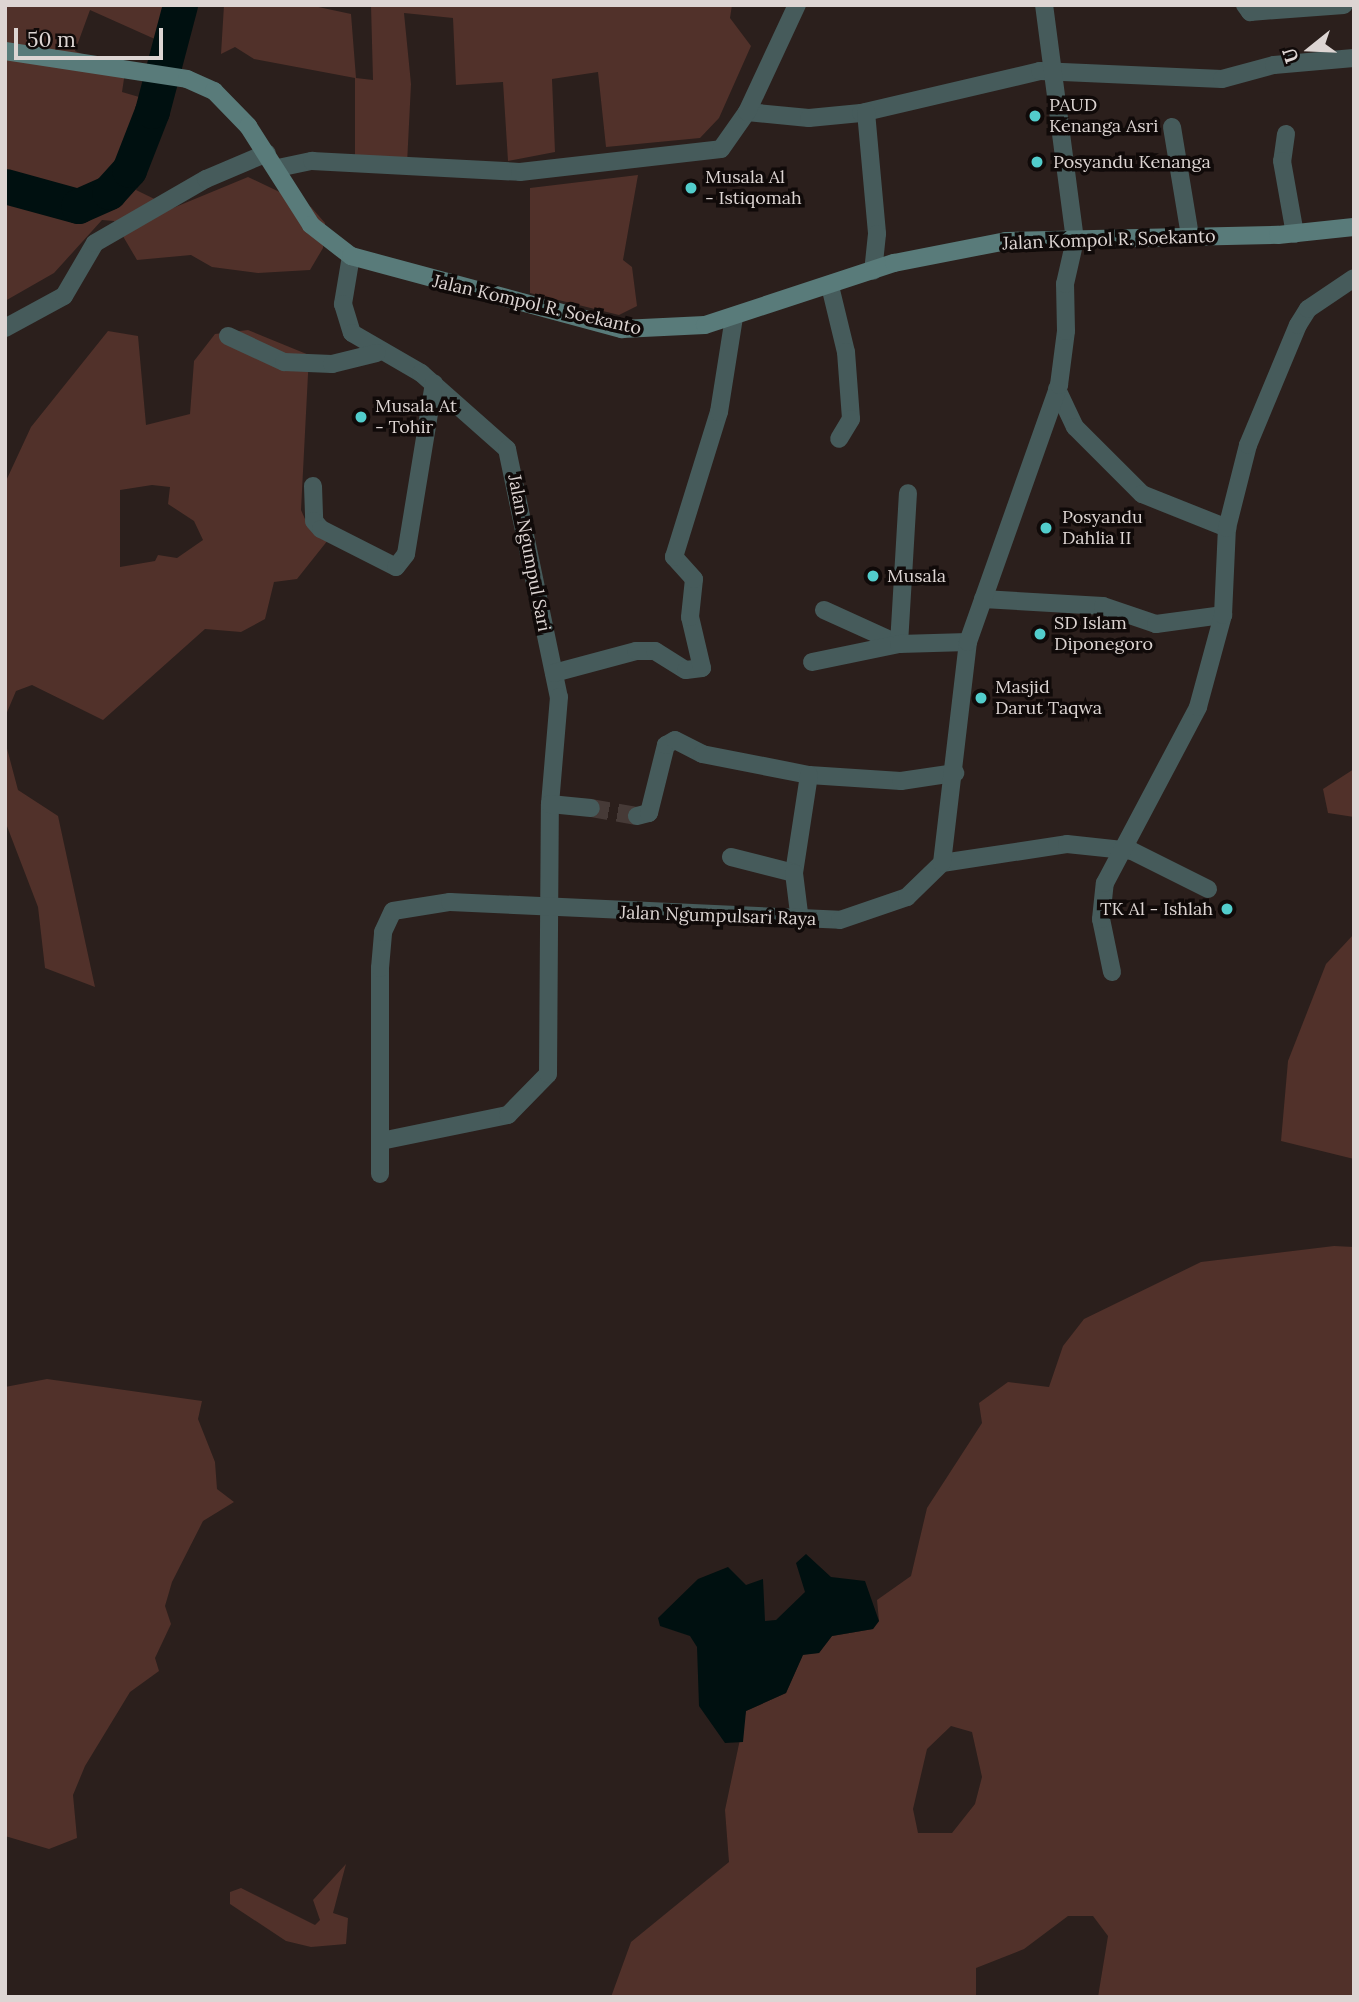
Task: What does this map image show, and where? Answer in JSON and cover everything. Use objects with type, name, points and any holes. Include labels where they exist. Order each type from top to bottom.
[{"type":"main road","name":"Jalan Kompol R. Soekanto","points":[[5,51],[187,79],[232,107],[272,160],[311,225],[351,256],[622,329],[675,330],[734,317],[873,271],[1006,242],[1295,234],[1354,227]]},
{"type":"street","points":[[5,328],[64,296],[95,243],[206,179],[272,160],[312,161],[438,173],[600,166],[721,149],[747,112],[797,5]]},
{"type":"street","points":[[1044,5],[1075,240],[1057,389],[968,642],[955,773],[942,863],[1067,844],[1118,850],[1208,889]]},
{"type":"street","points":[[1245,5],[1250,12],[1344,5]]},
{"type":"street","points":[[747,112],[809,118],[866,113],[1010,76],[1054,72],[1222,79],[1274,65],[1354,58]]},
{"type":"street","points":[[866,113],[877,234],[873,271]]},
{"type":"street","points":[[1172,127],[1190,236]]},
{"type":"street","points":[[1286,134],[1282,161],[1295,234]]},
{"type":"street","name":"Jalan Ngumpul Sari","points":[[351,256],[346,322],[377,353],[434,383],[507,449],[554,673],[559,728],[550,804],[547,911],[548,1074],[508,1115],[381,1141]]},
{"type":"street","points":[[1112,972],[1101,919],[1118,850],[1156,797],[1182,743],[1223,615],[1227,528],[1248,446],[1298,325],[1308,309],[1354,278]]},
{"type":"street","points":[[830,286],[846,352],[851,419],[839,439]]},
{"type":"street","points":[[554,673],[636,651],[655,651],[686,670],[702,668],[690,617],[694,579],[674,557],[719,412],[734,317]]},
{"type":"street","points":[[228,336],[295,363],[332,364],[377,353]]},
{"type":"street","points":[[313,486],[314,522],[321,529],[396,567],[406,554],[434,383]]},
{"type":"street","points":[[1057,389],[1075,427],[1142,494],[1227,528]]},
{"type":"street","points":[[899,644],[908,492]]},
{"type":"street","points":[[983,599],[1103,606],[1156,624],[1223,615]]},
{"type":"street","points":[[824,610],[899,644]]},
{"type":"street","points":[[812,662],[899,644],[968,642]]},
{"type":"street","points":[[637,816],[649,813],[670,741],[712,757],[809,775],[901,781],[955,773]]},
{"type":"street","points":[[800,921],[794,873],[809,775]]},
{"type":"street","points":[[550,804],[591,808]]},
{"type":"street","points":[[731,857],[794,873]]},
{"type":"street","name":"Jalan Ngumpulsari Raya","points":[[380,1174],[380,968],[383,932],[393,911],[450,902],[547,911],[800,921],[874,912],[906,897],[942,863]]},
{"type":"shaded area","points":[[5,5],[171,5],[157,40],[90,10],[75,51],[125,72],[122,92],[170,106],[136,190],[173,208],[248,177],[311,207],[325,223],[323,248],[310,270],[258,273],[212,267],[191,255],[137,260],[114,221],[102,220],[54,273],[5,301]]},
{"type":"shaded area","points":[[224,5],[309,5],[351,14],[356,78],[373,80],[371,5],[732,5],[730,18],[751,46],[719,118],[700,138],[606,147],[598,72],[552,79],[555,152],[508,161],[503,82],[456,85],[453,18],[404,13],[411,84],[407,164],[355,155],[355,78],[254,59],[235,47],[221,54]]},
{"type":"shaded area","points":[[638,175],[623,260],[632,267],[637,306],[619,315],[530,293],[530,188]]},
{"type":"shaded area","points":[[248,330],[309,355],[301,510],[309,528],[328,540],[297,579],[274,582],[265,619],[241,632],[205,629],[103,720],[32,685],[16,691],[5,717],[5,483],[31,427],[108,331],[138,336],[146,425],[190,414],[194,361],[215,334]],"holes":[[[152,485],[170,487],[168,504],[194,521],[203,540],[177,558],[158,555],[155,561],[120,567],[120,490]]]},
{"type":"shaded area","points":[[5,741],[18,790],[58,816],[95,987],[45,968],[38,907],[5,821]]},
{"type":"shaded area","points":[[1354,769],[1354,817],[1328,813],[1323,789]]},
{"type":"shaded area","points":[[1354,934],[1354,1159],[1281,1141],[1288,1061],[1326,964]]},
{"type":"shaded area","points":[[1334,1246],[1354,1247],[1354,1997],[1098,1997],[1108,1936],[1093,1916],[1068,1916],[1024,1949],[976,1968],[976,1997],[611,1997],[631,1942],[729,1862],[725,1810],[746,1711],[786,1693],[803,1654],[819,1653],[832,1636],[873,1629],[879,1621],[877,1600],[911,1576],[927,1508],[982,1423],[979,1403],[1008,1382],[1049,1387],[1063,1346],[1084,1319],[1201,1262]],"holes":[[[951,1726],[972,1732],[982,1777],[975,1804],[952,1833],[918,1833],[913,1809],[927,1749]]]},
{"type":"shaded area","points":[[47,1379],[202,1401],[198,1419],[215,1462],[217,1489],[234,1502],[203,1521],[172,1582],[165,1606],[171,1624],[155,1658],[159,1671],[130,1692],[85,1766],[73,1795],[77,1838],[49,1849],[5,1836],[5,1387]]},
{"type":"shaded area","points":[[806,1554],[831,1577],[865,1581],[879,1621],[873,1629],[832,1636],[819,1653],[803,1655],[786,1693],[746,1711],[743,1742],[725,1743],[699,1706],[697,1647],[690,1636],[660,1626],[658,1618],[698,1579],[728,1567],[746,1585],[763,1579],[765,1621],[776,1620],[805,1592],[796,1563]]},
{"type":"shaded area","points":[[346,1864],[333,1913],[348,1918],[346,1944],[311,1947],[286,1941],[230,1904],[230,1892],[241,1888],[315,1925],[320,1920],[313,1900]]},
{"type":"waterway","points":[[5,186],[78,206],[109,192],[129,170],[152,111],[180,5]]},
{"type":"tunnel","points":[[591,808],[637,816]]},
{"type":"place","name":"PAUD Kenanga Asri","points":[[1035,116]]},
{"type":"place","name":"Posyandu Kenanga","points":[[1037,162]]},
{"type":"place","name":"Musala Al - Istiqomah","points":[[691,188]]},
{"type":"place","name":"Musala At - Tohir","points":[[361,417]]},
{"type":"place","name":"Posyandu Dahlia II","points":[[1046,528]]},
{"type":"place","name":"Musala","points":[[873,576]]},
{"type":"place","name":"SD Islam Diponegoro","points":[[1040,634]]},
{"type":"place","name":"Masjid Darut Taqwa","points":[[981,698]]},
{"type":"place","name":"TK Al - Ishlah","points":[[1227,909]]}]
